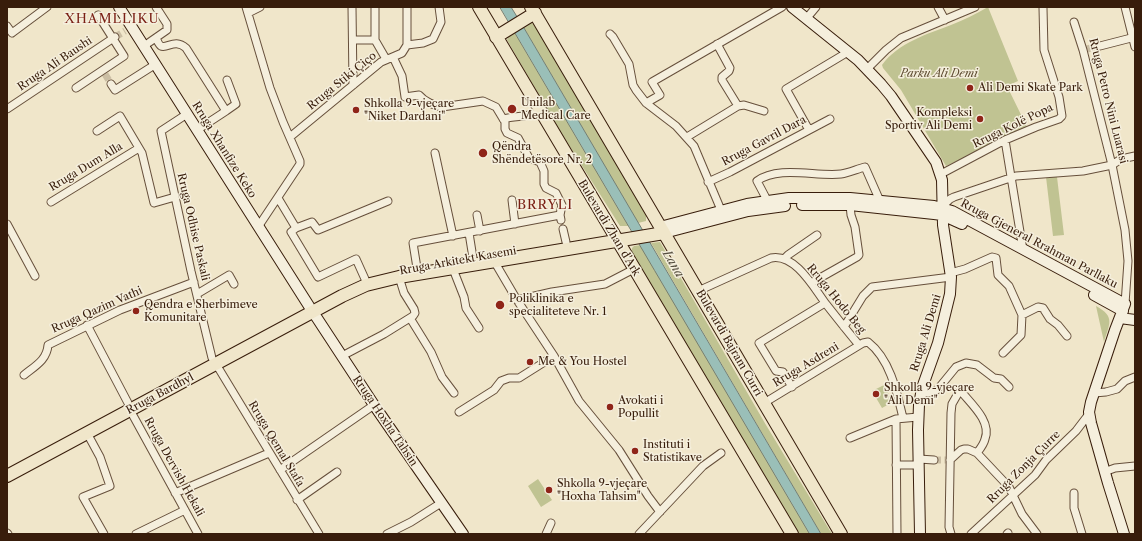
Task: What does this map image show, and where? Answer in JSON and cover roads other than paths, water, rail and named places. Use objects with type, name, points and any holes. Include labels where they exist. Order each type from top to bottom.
[{"type":"main road","name":"Rruga Xhanfize Keko","points":[[119,7],[128,29],[144,46],[156,64],[311,309]]},
{"type":"main road","name":"Bulevardi Zhan d'Ark","points":[[479,7],[498,31],[540,111],[792,534]]},
{"type":"main road","name":"Rruga Ali Demi","points":[[792,7],[868,69],[891,96],[936,162],[941,174],[943,188],[942,211],[950,275],[950,294],[944,322],[921,393],[918,417],[920,534]]},
{"type":"main road","points":[[498,31],[532,10]]},
{"type":"main road","name":"Bulevardi Bajram Curri","points":[[532,10],[657,231],[698,291],[841,534]]},
{"type":"main road","points":[[657,231],[721,210],[767,200],[823,198],[880,201],[934,206],[942,211]]},
{"type":"main road","points":[[615,238],[657,231],[774,206],[850,205],[942,211]]},
{"type":"main road","name":"Rruga Gjeneral Rrahman Parllaku","points":[[942,211],[956,221],[1123,311]]},
{"type":"main road","name":"Rruga Gjeneral Rrahman Parllaku","points":[[942,211],[952,211],[1022,250],[1123,311]]},
{"type":"main road","name":"Rruga Arkitekt Kasemi","points":[[311,309],[346,286],[385,273],[566,242],[615,238]]},
{"type":"main road","name":"Rruga Arkitekt Kasemi","points":[[311,309],[375,282],[615,238]]},
{"type":"main road","name":"Rruga Hoxha Tahsin","points":[[311,309],[374,406],[462,534]]},
{"type":"main road","name":"Rruga Bardhyl","points":[[7,468],[129,406],[311,309]]},
{"type":"main road","points":[[1123,311],[1135,320]]},
{"type":"main road","name":"Rruga Petro Nini Luarasi","points":[[1123,311],[1090,404],[1089,414],[1104,472],[1124,534]]},
{"type":"main road","name":"Rruga Bardhyl","points":[[7,476],[87,433],[129,406]]},
{"type":"street","points":[[7,26],[12,33],[47,7]]},
{"type":"street","points":[[144,46],[166,32],[168,27],[156,7]]},
{"type":"street","points":[[258,227],[300,164],[300,158],[266,76],[247,10],[260,7]]},
{"type":"street","points":[[352,7],[353,84]]},
{"type":"street","points":[[375,7],[375,40],[390,58],[402,76],[405,97],[419,95],[437,106],[442,107],[483,101],[496,107],[503,119],[507,133],[518,138],[529,158],[540,162],[544,171],[544,184],[546,188],[556,193],[562,205],[561,217],[413,243],[417,268]]},
{"type":"street","points":[[407,7],[407,45],[423,43],[433,39],[441,22],[439,7]]},
{"type":"street","points":[[646,103],[660,95],[652,82],[782,7]]},
{"type":"street","points":[[806,19],[816,7]]},
{"type":"street","points":[[938,7],[945,20]]},
{"type":"street","points":[[868,69],[901,38],[975,7]]},
{"type":"street","points":[[1125,7],[1134,37],[1135,47]]},
{"type":"street","name":"Rruga Kolë Popa","points":[[941,174],[1006,140],[1059,119],[1062,116],[1059,97],[1044,50],[1043,8]]},
{"type":"street","points":[[76,88],[103,72],[124,56],[98,15]]},
{"type":"street","name":"Rruga Petro Nini Luarasi","points":[[1074,22],[1085,49],[1112,165],[1127,242],[1127,276],[1123,311]]},
{"type":"street","points":[[610,34],[626,58],[631,71],[633,85],[646,103],[676,126],[694,146],[721,210]]},
{"type":"street","points":[[1100,46],[1134,37]]},
{"type":"street","name":"Rruga Ali Baushi","points":[[7,109],[114,38]]},
{"type":"street","points":[[156,38],[160,45],[163,46],[176,43],[183,45],[226,111]]},
{"type":"street","points":[[353,40],[375,40]]},
{"type":"street","points":[[717,44],[730,68],[729,71],[722,77],[722,80],[738,106]]},
{"type":"street","name":"Rruga Stiki Çiço","points":[[290,137],[381,62],[402,53],[407,45]]},
{"type":"street","points":[[809,130],[786,89],[848,52]]},
{"type":"street","points":[[113,87],[156,64]]},
{"type":"street","points":[[197,130],[236,104],[227,80]]},
{"type":"street","points":[[687,138],[738,106],[744,105],[764,111]]},
{"type":"street","points":[[503,119],[533,115],[540,111]]},
{"type":"street","name":"Rruga Odhise Paskali","points":[[187,114],[161,131],[194,282],[214,361]]},
{"type":"street","name":"Rruga Dum Alla","points":[[51,202],[140,148],[120,116],[97,131]]},
{"type":"street","name":"Rruga Gavril Dara","points":[[708,182],[730,172],[830,119]]},
{"type":"street","points":[[1006,140],[1022,250]]},
{"type":"street","points":[[140,148],[144,158],[154,202],[175,197]]},
{"type":"street","points":[[435,153],[453,236]]},
{"type":"street","points":[[942,211],[950,199],[954,197],[1011,178],[1030,174],[1078,172],[1112,165],[1121,159],[1135,156]]},
{"type":"street","points":[[767,200],[757,181],[766,176],[800,173],[842,174],[865,167],[880,201]]},
{"type":"street","points":[[278,198],[296,228]]},
{"type":"street","points":[[512,200],[515,224]]},
{"type":"street","points":[[365,279],[356,259],[318,277],[291,232],[296,228],[312,222],[318,230],[388,201]]},
{"type":"street","points":[[811,283],[859,255],[850,205]]},
{"type":"street","points":[[477,215],[480,231]]},
{"type":"street","points":[[7,224],[35,276]]},
{"type":"street","points":[[563,229],[566,242]]},
{"type":"street","points":[[469,233],[473,258]]},
{"type":"street","points":[[784,259],[816,236]]},
{"type":"street","name":"Rruga Hodo Beg","points":[[698,291],[776,257],[784,259],[796,266],[860,345],[868,342],[884,362],[894,384],[899,418]]},
{"type":"street","points":[[844,327],[863,296],[872,287],[950,275],[992,257],[996,258],[998,275],[1009,286],[1022,315],[1021,335],[1003,353]]},
{"type":"street","points":[[496,261],[497,266],[517,300],[554,356],[579,401],[619,450],[660,512]]},
{"type":"street","points":[[453,268],[464,297],[466,308],[479,328]]},
{"type":"street","points":[[517,300],[552,292],[605,284],[634,269]]},
{"type":"street","points":[[197,294],[229,275],[234,284]]},
{"type":"street","points":[[342,356],[384,334],[410,318],[415,313],[404,293],[399,277]]},
{"type":"street","name":"Rruga Qazim Vathi","points":[[24,375],[44,358],[48,352],[48,345],[87,325],[140,302],[194,282]]},
{"type":"street","points":[[792,387],[783,372],[776,371],[759,344],[825,303]]},
{"type":"street","points":[[1022,315],[1038,307],[1043,308],[1050,319],[1058,325],[1067,336]]},
{"type":"street","points":[[410,318],[431,352],[442,377],[454,393]]},
{"type":"street","name":"Rruga Dervish Hekali","points":[[87,325],[198,534]]},
{"type":"street","name":"Rruga Asdreni","points":[[764,403],[860,345]]},
{"type":"street","points":[[459,412],[494,390],[501,381],[508,378],[519,378],[554,356]]},
{"type":"street","name":"Rruga Qemal Stafa","points":[[214,361],[319,534]]},
{"type":"street","points":[[921,393],[935,392],[956,367],[966,363],[977,365],[994,378],[1001,379],[1008,387]]},
{"type":"street","points":[[1094,393],[1117,389],[1125,382],[1135,377]]},
{"type":"street","points":[[951,534],[949,527],[948,460],[952,404],[960,390],[985,422],[985,441],[976,453]]},
{"type":"street","points":[[280,470],[374,406]]},
{"type":"street","name":"Rruga Zonja Çurre","points":[[972,534],[1035,475],[1046,460],[1076,431],[1089,414]]},
{"type":"street","points":[[850,438],[899,418],[918,417]]},
{"type":"street","points":[[897,534],[896,465],[899,418]]},
{"type":"street","points":[[87,433],[100,457],[110,486],[83,497],[104,534]]},
{"type":"street","points":[[948,460],[964,449],[968,449],[976,453],[1004,480],[1022,514],[1037,534]]},
{"type":"street","points":[[175,493],[269,453]]},
{"type":"street","points":[[639,534],[647,531],[660,512],[703,466],[721,453]]},
{"type":"street","points":[[896,465],[934,460]]},
{"type":"street","points":[[1104,472],[1115,468],[1134,468]]},
{"type":"street","points":[[297,500],[337,472]]},
{"type":"street","points":[[1074,493],[1074,508],[1082,534]]},
{"type":"street","points":[[387,534],[411,522],[441,503]]},
{"type":"street","points":[[136,534],[184,510]]},
{"type":"street","points":[[546,534],[551,523]]},
{"type":"water","points":[[500,7],[511,7],[524,28],[821,534],[810,534]]},
{"type":"tunnel","points":[[115,37],[125,31]]},
{"type":"tunnel","points":[[1087,49],[1100,46]]},
{"type":"tunnel","points":[[105,74],[111,84]]},
{"type":"tunnel","points":[[934,460],[946,460]]},
{"type":"place","name":"Ali Demi Skate Park","points":[[970,88]]},
{"type":"place","name":"Unilab Medical Care","points":[[512,109]]},
{"type":"place","name":"Shkolla 9-vjeçare \"Niket Dardani\"","points":[[356,110]]},
{"type":"place","name":"Kompleksi Sportiv Ali Demi","points":[[980,119]]},
{"type":"place","name":"Qëndra Shëndetësore Nr. 2","points":[[483,153]]},
{"type":"place","name":"Poliklinika e specialiteteve Nr. 1","points":[[500,305]]},
{"type":"place","name":"Qendra e Sherbimeve Komunitare","points":[[136,311]]},
{"type":"place","name":"Me & You Hostel","points":[[530,362]]},
{"type":"place","name":"Shkolla 9-vjeçare \"Ali Demi\"","points":[[876,394]]},
{"type":"place","name":"Avokati i Popullit","points":[[610,407]]},
{"type":"place","name":"Instituti i Statistikave","points":[[635,451]]},
{"type":"place","name":"Shkolla 9-vjeçare \"Hoxha Tahsim\"","points":[[549,490]]},
{"type":"district","name":"XHAMLLIKU","points":[[112,19]]},
{"type":"district","name":"BRRYLI","points":[[545,205]]},
{"type":"park label","name":"Parku Ali Demi","points":[[939,74]]},
{"type":"water label","name":"Lana","points":[[673,264]]}]
